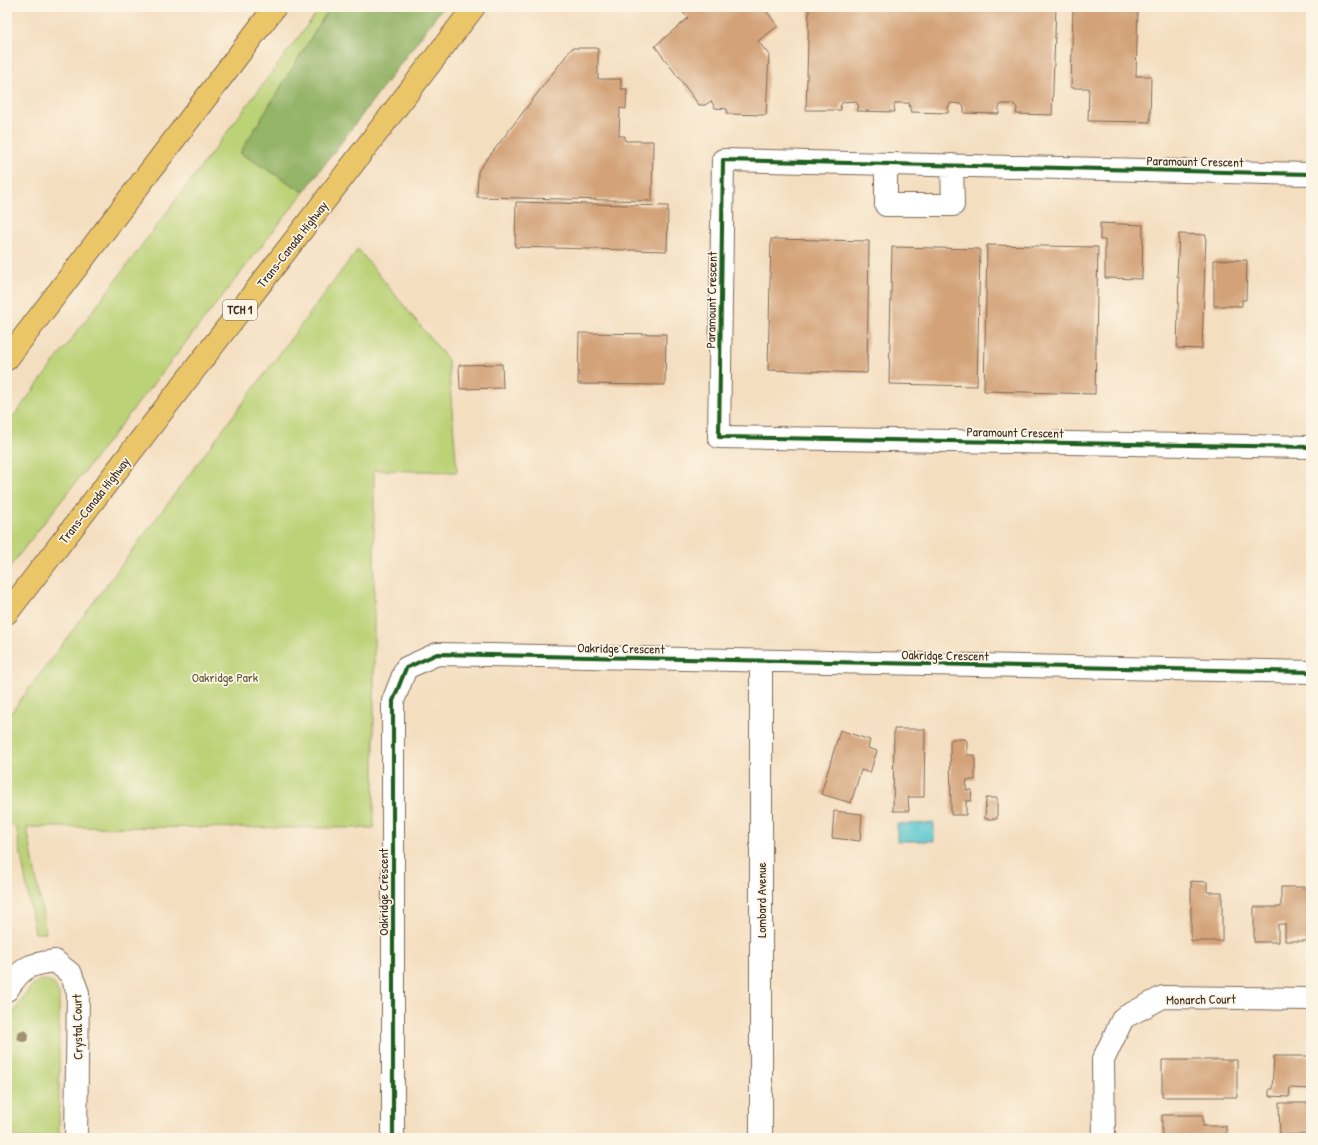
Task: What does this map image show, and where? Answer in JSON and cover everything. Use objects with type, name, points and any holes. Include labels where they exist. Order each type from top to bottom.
[{"type":"highway","points":[[7,359],[275,7]]},
{"type":"highway","name":"Trans-Canada Highway","points":[[7,613],[474,7]]},
{"type":"street","name":"Paramount Crescent","points":[[1311,174],[723,160],[719,437],[1311,447]]},
{"type":"street","points":[[886,164],[886,205],[953,205],[952,165]]},
{"type":"street","name":"Oakridge Crescent","points":[[393,1138],[393,701],[406,668],[437,654],[1311,672]]},
{"type":"street","name":"Lombard Avenue","points":[[760,661],[761,1138]]},
{"type":"street","name":"Crystal Court","points":[[7,990],[17,975],[35,964],[56,961],[71,974],[78,993],[76,1138]]},
{"type":"street","name":"Monarch Court","points":[[1104,1138],[1103,1060],[1123,1018],[1163,997],[1311,998]]},
{"type":"green space","points":[[321,7],[330,7],[240,153],[304,192],[7,570],[7,425]]},
{"type":"green space","points":[[330,7],[443,7],[304,192],[240,153]]},
{"type":"green space","name":"Oakridge Park","points":[[358,249],[448,360],[457,472],[374,470],[374,828],[27,827],[46,933],[35,933],[16,827],[7,826],[7,718]]},
{"type":"green space","points":[[39,980],[50,981],[56,987],[59,995],[59,1138],[7,1138],[7,1023],[30,988]]},
{"type":"water","points":[[934,823],[934,841],[897,841],[897,824]]},
{"type":"building","points":[[678,7],[763,7],[778,26],[758,41],[769,55],[766,115],[727,114],[727,109],[715,108],[711,101],[705,105],[699,105],[655,46],[688,18]]},
{"type":"building","points":[[809,7],[1056,7],[1052,115],[1016,114],[1017,108],[1014,104],[1001,104],[999,114],[964,113],[964,107],[961,104],[951,103],[948,107],[948,113],[911,112],[909,103],[896,103],[894,106],[895,112],[857,111],[859,106],[855,101],[843,102],[840,106],[841,110],[806,110]]},
{"type":"building","points":[[1073,7],[1138,7],[1136,76],[1151,76],[1150,122],[1088,121],[1089,88],[1071,88]]},
{"type":"building","points":[[572,48],[598,48],[598,79],[621,79],[621,89],[627,89],[626,109],[620,108],[619,136],[625,136],[625,141],[653,141],[652,201],[477,197],[478,171]]},
{"type":"building","points":[[516,202],[668,206],[667,251],[515,247]]},
{"type":"building","points":[[1100,223],[1143,225],[1142,279],[1105,278],[1105,240],[1100,240]]},
{"type":"building","points":[[1179,234],[1206,235],[1202,349],[1177,348],[1179,277],[1177,277]]},
{"type":"building","points":[[771,239],[869,241],[867,373],[768,370]]},
{"type":"building","points":[[987,245],[1098,247],[1095,394],[984,391]]},
{"type":"building","points":[[892,247],[980,249],[977,386],[889,384]]},
{"type":"building","points":[[1214,260],[1247,260],[1246,300],[1242,300],[1242,306],[1214,306]]},
{"type":"building","points":[[579,333],[666,334],[665,385],[578,384]]},
{"type":"building","points":[[502,364],[503,388],[460,389],[459,365]]},
{"type":"building","points":[[894,729],[925,729],[924,797],[908,797],[909,811],[893,811]]},
{"type":"building","points":[[840,730],[870,740],[868,748],[877,751],[870,773],[861,770],[851,803],[821,794]]},
{"type":"building","points":[[952,739],[965,739],[967,741],[967,755],[975,755],[975,780],[967,780],[966,790],[972,790],[971,801],[966,801],[966,815],[951,815],[950,741]]},
{"type":"building","points":[[986,798],[997,798],[997,819],[985,819]]},
{"type":"building","points":[[834,811],[862,814],[860,841],[832,838]]},
{"type":"building","points":[[1191,881],[1207,882],[1207,892],[1222,892],[1222,941],[1191,941]]},
{"type":"building","points":[[1281,887],[1307,887],[1307,941],[1285,941],[1285,924],[1278,924],[1278,942],[1254,942],[1254,907],[1281,907]]},
{"type":"building","points":[[1274,1056],[1311,1056],[1311,1089],[1290,1088],[1289,1097],[1269,1096],[1269,1089],[1272,1089]]},
{"type":"building","points":[[1162,1060],[1237,1060],[1237,1097],[1162,1097]]},
{"type":"building","points":[[1279,1103],[1311,1103],[1311,1134],[1280,1135]]},
{"type":"building","points":[[1162,1115],[1203,1115],[1203,1126],[1226,1126],[1226,1138],[1162,1138]]},
{"type":"cycle path","points":[[1311,174],[723,160],[719,437],[1311,447]]},
{"type":"cycle path","points":[[393,1138],[393,701],[406,668],[437,654],[1311,672]]}]
